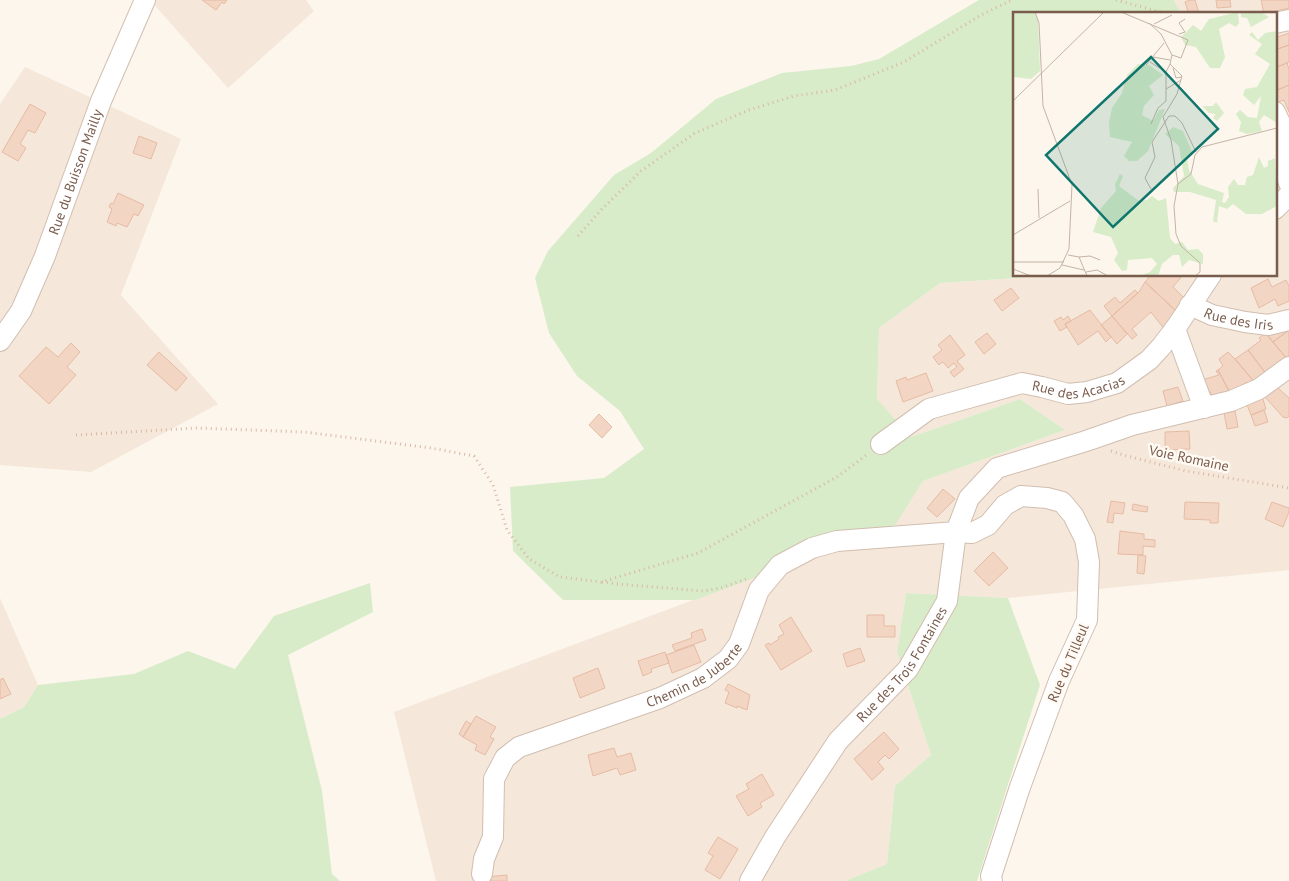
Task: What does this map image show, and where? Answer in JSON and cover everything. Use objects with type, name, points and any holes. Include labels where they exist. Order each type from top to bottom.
[{"type":"street","name":"Rue du Buisson Mailly","points":[[0,341],[21,311],[45,256],[102,101],[145,0]]},
{"type":"street","points":[[1276,23],[1289,20]]},
{"type":"street","points":[[1276,114],[1283,129],[1286,174],[1289,183]]},
{"type":"street","points":[[1276,208],[1289,195]]},
{"type":"street","name":"Rue des Acacias","points":[[881,444],[930,409],[1022,383],[1068,394],[1087,392],[1117,383],[1148,360],[1174,329],[1210,276]]},
{"type":"street","name":"Rue des Iris","points":[[1190,305],[1212,315],[1245,322],[1268,325],[1289,320]]},
{"type":"street","points":[[1174,329],[1204,408]]},
{"type":"street","name":"Rue des Trois Fontaines","points":[[750,881],[838,741],[908,669],[947,601],[956,532],[968,498],[997,468],[1132,425],[1231,401],[1259,389],[1289,367]]},
{"type":"street","name":"Rue du Tilleul","points":[[956,532],[972,533],[988,525],[1005,506],[1021,496],[1047,498],[1062,502],[1073,515],[1085,539],[1089,562],[1087,620],[1060,680],[1020,787],[991,876],[992,881]]},
{"type":"street","name":"Chemin de Juberte","points":[[482,874],[484,860],[493,837],[494,778],[505,758],[520,747],[660,698],[704,678],[728,659],[739,644],[759,590],[773,573],[780,565],[812,548],[837,541],[956,532]]},
{"type":"path","points":[[578,236],[602,209],[641,171],[695,133],[749,110],[794,96],[835,90],[904,62],[981,15],[1012,0]]},
{"type":"path","points":[[1116,0],[1161,12]]},
{"type":"path","points":[[76,435],[197,428],[304,432],[431,448],[474,456],[493,485],[507,530],[529,559],[560,577],[703,591],[721,588],[759,574],[773,573]]},
{"type":"path","name":"Voie Romaine","points":[[1086,441],[1127,456],[1186,471],[1289,488]]},
{"type":"path","points":[[601,582],[698,554],[837,477],[881,444]]},
{"type":"shaded area","points":[[150,0],[306,0],[314,11],[228,88]]},
{"type":"shaded area","points":[[1174,0],[1289,0],[1289,570],[1008,598],[906,593],[897,652],[931,755],[895,786],[887,864],[845,881],[436,881],[394,712],[894,525],[923,481],[1065,430],[1020,399],[911,437],[877,400],[879,328],[940,283],[1048,276],[1276,276],[1276,12],[1180,12]]},
{"type":"shaded area","points":[[25,67],[181,139],[121,295],[218,404],[91,472],[0,465],[0,104]]},
{"type":"shaded area","points":[[0,598],[38,685],[24,707],[0,719]]},
{"type":"green space","points":[[979,0],[1174,0],[1180,12],[1013,12],[1013,276],[1048,276],[940,283],[879,328],[877,399],[911,437],[1020,399],[1065,430],[923,481],[895,525],[695,600],[563,600],[513,551],[510,487],[604,478],[644,449],[620,411],[577,376],[549,333],[535,278],[548,251],[614,175],[651,153],[716,99],[782,73],[851,66],[879,59]]},
{"type":"green space","points":[[370,583],[373,612],[288,655],[322,791],[332,874],[340,881],[0,881],[0,719],[24,707],[38,685],[134,674],[188,651],[235,669],[274,616]]},
{"type":"green space","points":[[906,593],[1008,598],[1040,685],[977,881],[845,881],[887,864],[895,786],[931,755],[897,652]]},
{"type":"building","points":[[202,0],[227,0],[224,4],[222,2],[216,10]]},
{"type":"building","points":[[1195,0],[1199,12],[1188,12],[1185,2]]},
{"type":"building","points":[[1216,0],[1230,0],[1231,7],[1217,8]]},
{"type":"building","points":[[1261,0],[1289,0],[1289,8],[1264,12]]},
{"type":"building","points":[[1289,33],[1289,45],[1276,50],[1276,38]]},
{"type":"building","points":[[1289,45],[1289,62],[1276,68],[1276,50]]},
{"type":"building","points":[[1287,63],[1289,85],[1276,91],[1276,68]]},
{"type":"building","points":[[1289,85],[1289,112],[1284,100],[1276,103],[1276,91]]},
{"type":"building","points":[[30,104],[46,113],[35,133],[28,130],[20,144],[26,148],[18,161],[2,152]]},
{"type":"building","points":[[139,136],[157,143],[151,159],[133,153]]},
{"type":"building","points":[[118,193],[144,205],[138,216],[134,214],[127,227],[117,223],[116,226],[107,222],[112,209],[109,207],[111,203],[113,204]]},
{"type":"building","points":[[1150,276],[1182,276],[1173,287],[1183,297],[1186,294],[1188,296],[1177,312],[1145,282]]},
{"type":"building","points":[[1268,279],[1272,287],[1286,280],[1289,286],[1289,301],[1278,306],[1275,299],[1259,308],[1251,288]]},
{"type":"building","points":[[1145,282],[1177,312],[1165,330],[1151,312],[1132,329],[1137,335],[1132,339],[1112,316],[1139,292]]},
{"type":"building","points":[[1011,288],[1019,298],[1002,311],[994,300]]},
{"type":"building","points":[[1135,290],[1138,293],[1112,316],[1104,306],[1115,297],[1120,303]]},
{"type":"building","points":[[1090,310],[1111,337],[1106,342],[1098,331],[1078,345],[1065,324]]},
{"type":"building","points":[[1068,316],[1071,321],[1065,324],[1067,327],[1060,331],[1054,321],[1061,317],[1063,320]]},
{"type":"building","points":[[1112,316],[1127,334],[1117,344],[1101,325]]},
{"type":"building","points":[[1281,325],[1288,331],[1273,342],[1268,335]]},
{"type":"building","points":[[1289,330],[1289,357],[1287,359],[1273,342]]},
{"type":"building","points":[[987,333],[996,344],[984,354],[975,342]]},
{"type":"building","points":[[1265,333],[1287,359],[1267,375],[1248,350],[1261,340],[1259,338]]},
{"type":"building","points":[[950,335],[965,355],[957,361],[964,369],[954,377],[950,372],[957,367],[954,363],[948,368],[942,362],[939,365],[933,357],[942,350],[938,345]]},
{"type":"building","points":[[71,343],[80,352],[67,367],[76,375],[49,404],[19,376],[46,347],[58,357]]},
{"type":"building","points":[[1248,350],[1267,375],[1256,384],[1235,359]]},
{"type":"building","points":[[159,352],[187,378],[176,391],[147,365]]},
{"type":"building","points":[[1228,352],[1256,384],[1250,387],[1247,382],[1230,393],[1218,370],[1223,366],[1219,359]]},
{"type":"building","points":[[1218,370],[1230,393],[1214,398],[1202,380],[1219,375],[1216,371]]},
{"type":"building","points":[[926,373],[933,391],[903,402],[896,381],[906,377],[907,380]]},
{"type":"building","points":[[1178,387],[1183,401],[1167,406],[1163,391]]},
{"type":"building","points":[[1277,387],[1289,398],[1289,416],[1287,418],[1283,417],[1265,397]]},
{"type":"building","points":[[1262,396],[1266,409],[1251,415],[1246,402]]},
{"type":"building","points":[[1264,410],[1268,422],[1255,426],[1251,415]]},
{"type":"building","points":[[1235,411],[1238,427],[1227,429],[1224,413]]},
{"type":"building","points":[[599,414],[612,427],[602,438],[589,425]]},
{"type":"building","points":[[1189,431],[1190,449],[1165,450],[1165,432]]},
{"type":"building","points":[[943,489],[955,499],[937,517],[927,508]]},
{"type":"building","points":[[1111,501],[1125,503],[1123,514],[1114,513],[1113,523],[1107,522]]},
{"type":"building","points":[[1185,502],[1219,503],[1218,523],[1210,523],[1210,520],[1184,519]]},
{"type":"building","points":[[1272,502],[1289,508],[1283,527],[1265,519]]},
{"type":"building","points":[[1133,504],[1148,507],[1147,512],[1132,510]]},
{"type":"building","points":[[1120,531],[1144,534],[1144,539],[1155,540],[1155,547],[1143,546],[1143,555],[1118,554]]},
{"type":"building","points":[[993,552],[1008,568],[989,586],[974,571]]},
{"type":"building","points":[[1138,555],[1146,556],[1144,574],[1137,573]]},
{"type":"building","points":[[867,615],[884,615],[884,626],[895,626],[895,637],[867,637]]},
{"type":"building","points":[[791,617],[812,651],[781,670],[765,645],[769,643],[770,645],[784,634],[779,625]]},
{"type":"building","points":[[702,629],[706,640],[675,651],[672,645],[692,638],[691,633]]},
{"type":"building","points":[[694,645],[701,662],[672,673],[666,655]]},
{"type":"building","points":[[860,648],[865,661],[847,667],[843,654]]},
{"type":"building","points":[[665,652],[669,663],[651,669],[652,672],[643,676],[638,661]]},
{"type":"building","points":[[598,668],[605,688],[580,698],[573,678]]},
{"type":"building","points":[[3,678],[11,694],[0,699],[0,680]]},
{"type":"building","points":[[728,684],[750,695],[747,710],[725,703],[729,692],[725,690]]},
{"type":"building","points":[[476,716],[496,727],[490,737],[494,739],[485,755],[475,750],[477,745],[463,737]]},
{"type":"building","points":[[466,721],[471,724],[463,737],[459,734]]},
{"type":"building","points":[[884,732],[899,749],[889,759],[885,755],[878,762],[884,769],[872,780],[854,759]]},
{"type":"building","points":[[614,748],[617,757],[631,753],[636,770],[620,775],[617,768],[593,776],[588,755]]},
{"type":"building","points":[[762,774],[774,795],[760,803],[762,807],[748,816],[736,796],[749,789],[746,784]]},
{"type":"building","points":[[718,837],[738,849],[720,879],[705,870],[713,856],[708,853]]},
{"type":"building","points":[[507,875],[507,881],[486,881],[485,877]]}]
